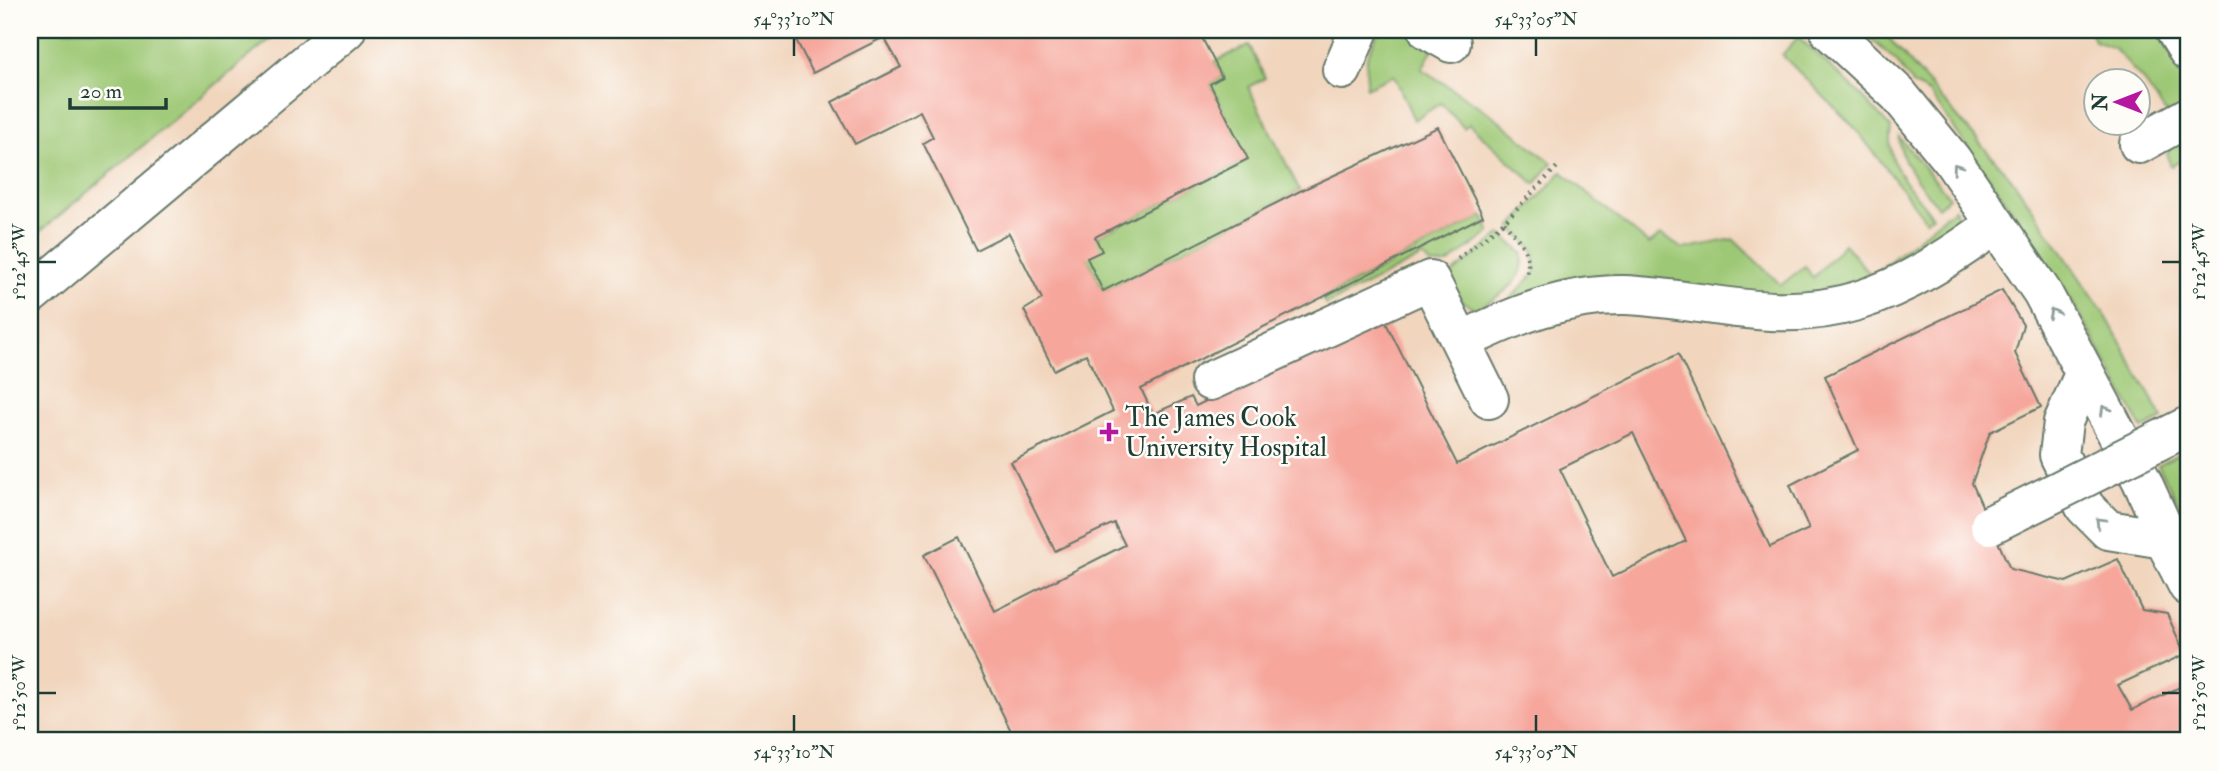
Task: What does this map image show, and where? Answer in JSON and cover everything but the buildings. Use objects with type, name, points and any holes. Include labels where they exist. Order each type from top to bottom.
[{"type":"lane","points":[[30,295],[346,30]]},
{"type":"lane","points":[[1342,70],[1359,30]]},
{"type":"lane","points":[[1829,30],[1898,94],[1952,160],[2042,292],[2141,479],[2161,523],[2164,539],[2188,586]]},
{"type":"lane","points":[[2175,30],[2188,51]]},
{"type":"lane","points":[[2139,144],[2188,117]]},
{"type":"lane","points":[[1462,341],[1511,318],[1568,300],[1624,295],[1725,309],[1790,312],[1856,302],[1910,281],[1996,224]]},
{"type":"lane","points":[[1210,381],[1430,280],[1489,399]]},
{"type":"lane","points":[[2084,374],[2063,422],[2060,455],[2085,507],[2108,530],[2164,539]]},
{"type":"lane","points":[[1990,525],[2188,426]]},
{"type":"path","points":[[1430,280],[1504,222],[1556,167]]},
{"type":"path","points":[[1504,222],[1522,244],[1530,262],[1524,282]]},
{"type":"shaded area","name":"The James Cook University Hospital","points":[[30,30],[2188,30],[2188,741],[30,741]]},
{"type":"green space","points":[[30,30],[281,30],[30,240]]},
{"type":"green space","points":[[1408,30],[1433,48],[1422,69],[1492,115],[1552,163],[1535,184],[1469,124],[1464,128],[1441,103],[1414,120],[1394,75],[1366,88],[1367,56],[1379,31]]},
{"type":"green space","points":[[1861,30],[1882,30],[2015,183],[2107,318],[2163,419],[2142,429],[2077,309],[2015,214],[1929,93],[1913,85],[1896,61]]},
{"type":"green space","points":[[2090,30],[2161,30],[2188,76],[2188,106],[2171,120],[2152,93],[2152,66],[2130,66],[2114,48],[2094,41]]},
{"type":"green space","points":[[1798,37],[1858,92],[1891,128],[1890,141],[1895,165],[1932,216],[1926,220],[1854,127],[1782,55]]},
{"type":"green space","points":[[1249,45],[1265,78],[1248,87],[1300,191],[1103,291],[1087,258],[1095,237],[1247,159],[1210,84],[1222,77],[1214,62]]},
{"type":"green space","points":[[2188,130],[2188,157],[2171,166],[2167,156],[2173,139]]},
{"type":"green space","points":[[1899,137],[1949,197],[1938,207],[1908,165],[1900,147]]},
{"type":"green space","points":[[1562,172],[1649,244],[1661,235],[1683,249],[1733,239],[1781,285],[1805,266],[1813,278],[1844,244],[1872,276],[1955,208],[1958,217],[1954,229],[1902,271],[1779,300],[1508,301],[1536,272],[1533,250],[1511,227]]},
{"type":"green space","points":[[1483,216],[1490,233],[1447,264],[1430,265],[1423,256],[1326,305],[1322,299]]},
{"type":"green space","points":[[1501,234],[1522,253],[1521,272],[1510,287],[1477,310],[1459,299],[1447,278]]},
{"type":"green space","points":[[2183,451],[2188,460],[2188,503],[2180,507],[2158,465]]},
{"type":"place","name":"The James Cook University Hospital","points":[[1109,432]]}]
